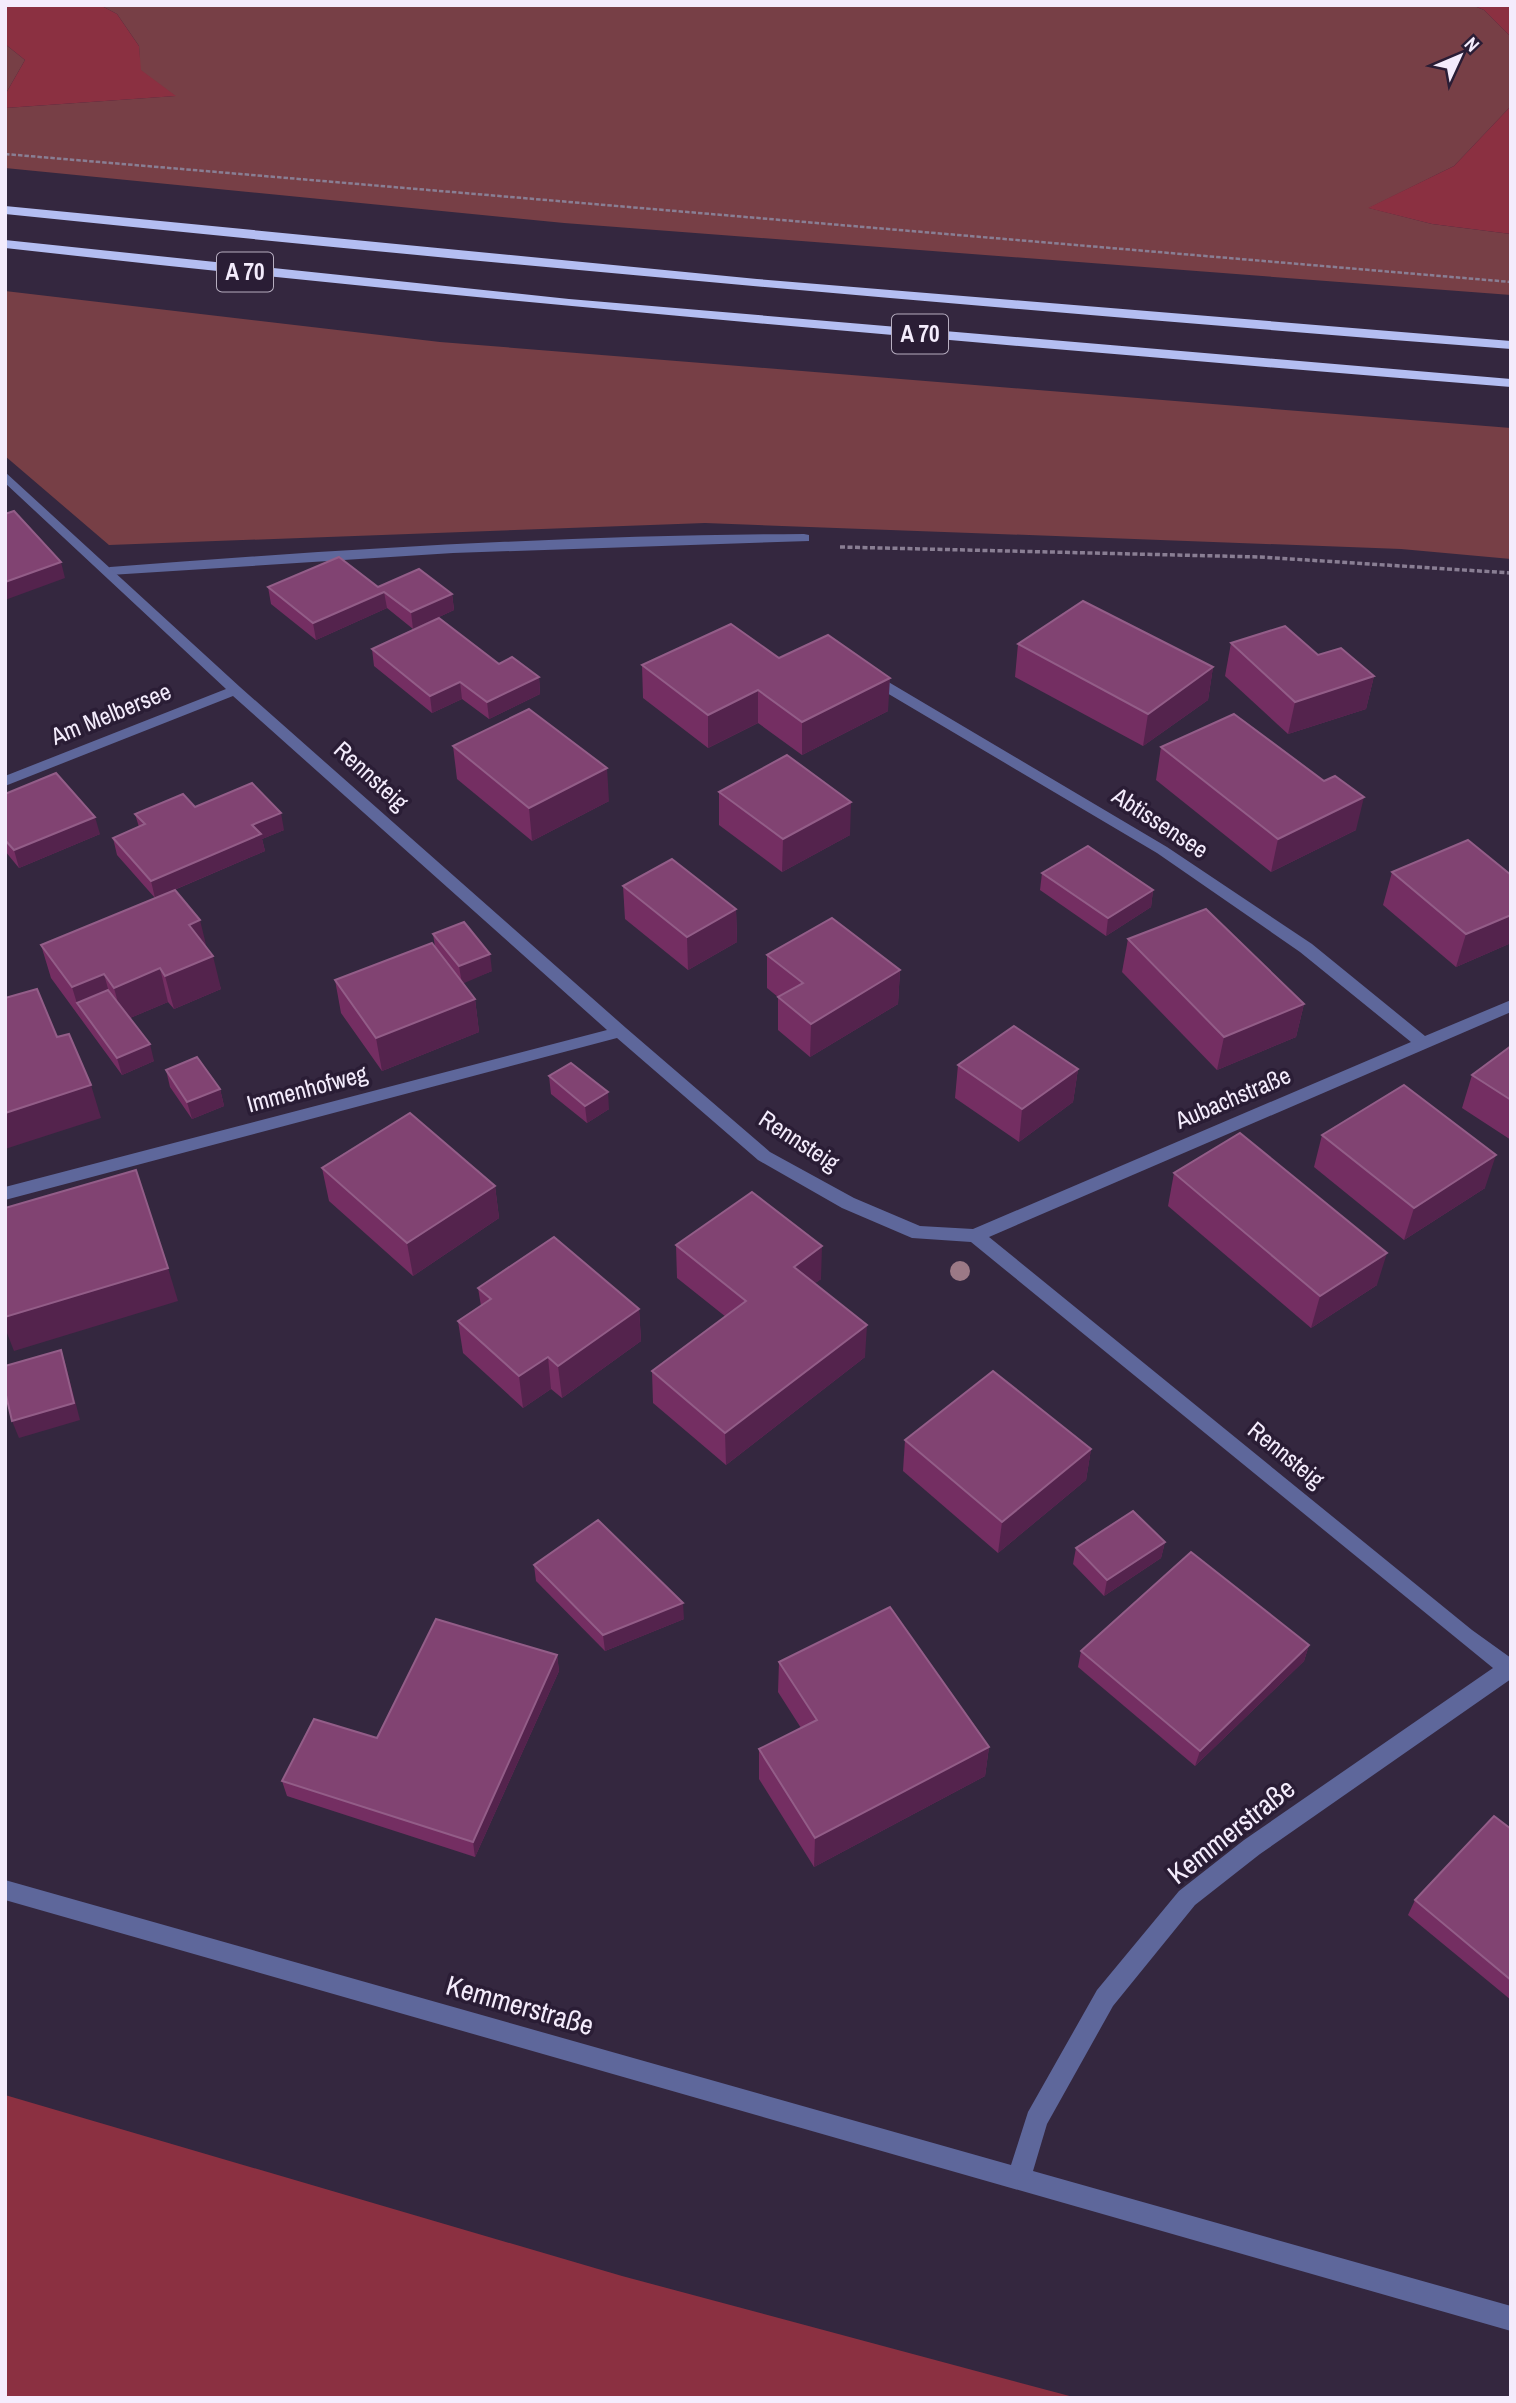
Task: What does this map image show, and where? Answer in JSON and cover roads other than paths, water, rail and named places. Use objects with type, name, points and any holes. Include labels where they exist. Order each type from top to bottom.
[{"type":"highway","name":"A 70","points":[[5,210],[320,244],[754,283],[1511,345]]},
{"type":"highway","name":"A 70","points":[[5,244],[330,281],[696,315],[1511,383]]},
{"type":"street","name":"Rennsteig","points":[[5,476],[110,571],[234,690],[764,1156],[848,1203],[918,1233],[975,1236],[1465,1636],[1510,1669]]},
{"type":"street","points":[[110,571],[220,561],[473,548],[711,538],[804,538]]},
{"type":"street","name":"Abtissensee","points":[[855,668],[1162,850],[1306,948],[1422,1042]]},
{"type":"street","name":"Am Melbersee","points":[[5,781],[234,690]]},
{"type":"street","name":"Aubachstraße","points":[[975,1236],[1511,1005]]},
{"type":"street","name":"Immenhofweg","points":[[5,1194],[621,1032]]},
{"type":"street","name":"Kemmerstraße","points":[[1019,2179],[1036,2120],[1105,1998],[1187,1898],[1252,1847],[1510,1669]]},
{"type":"street","name":"Kemmerstraße","points":[[5,1889],[1511,2319]]}]
